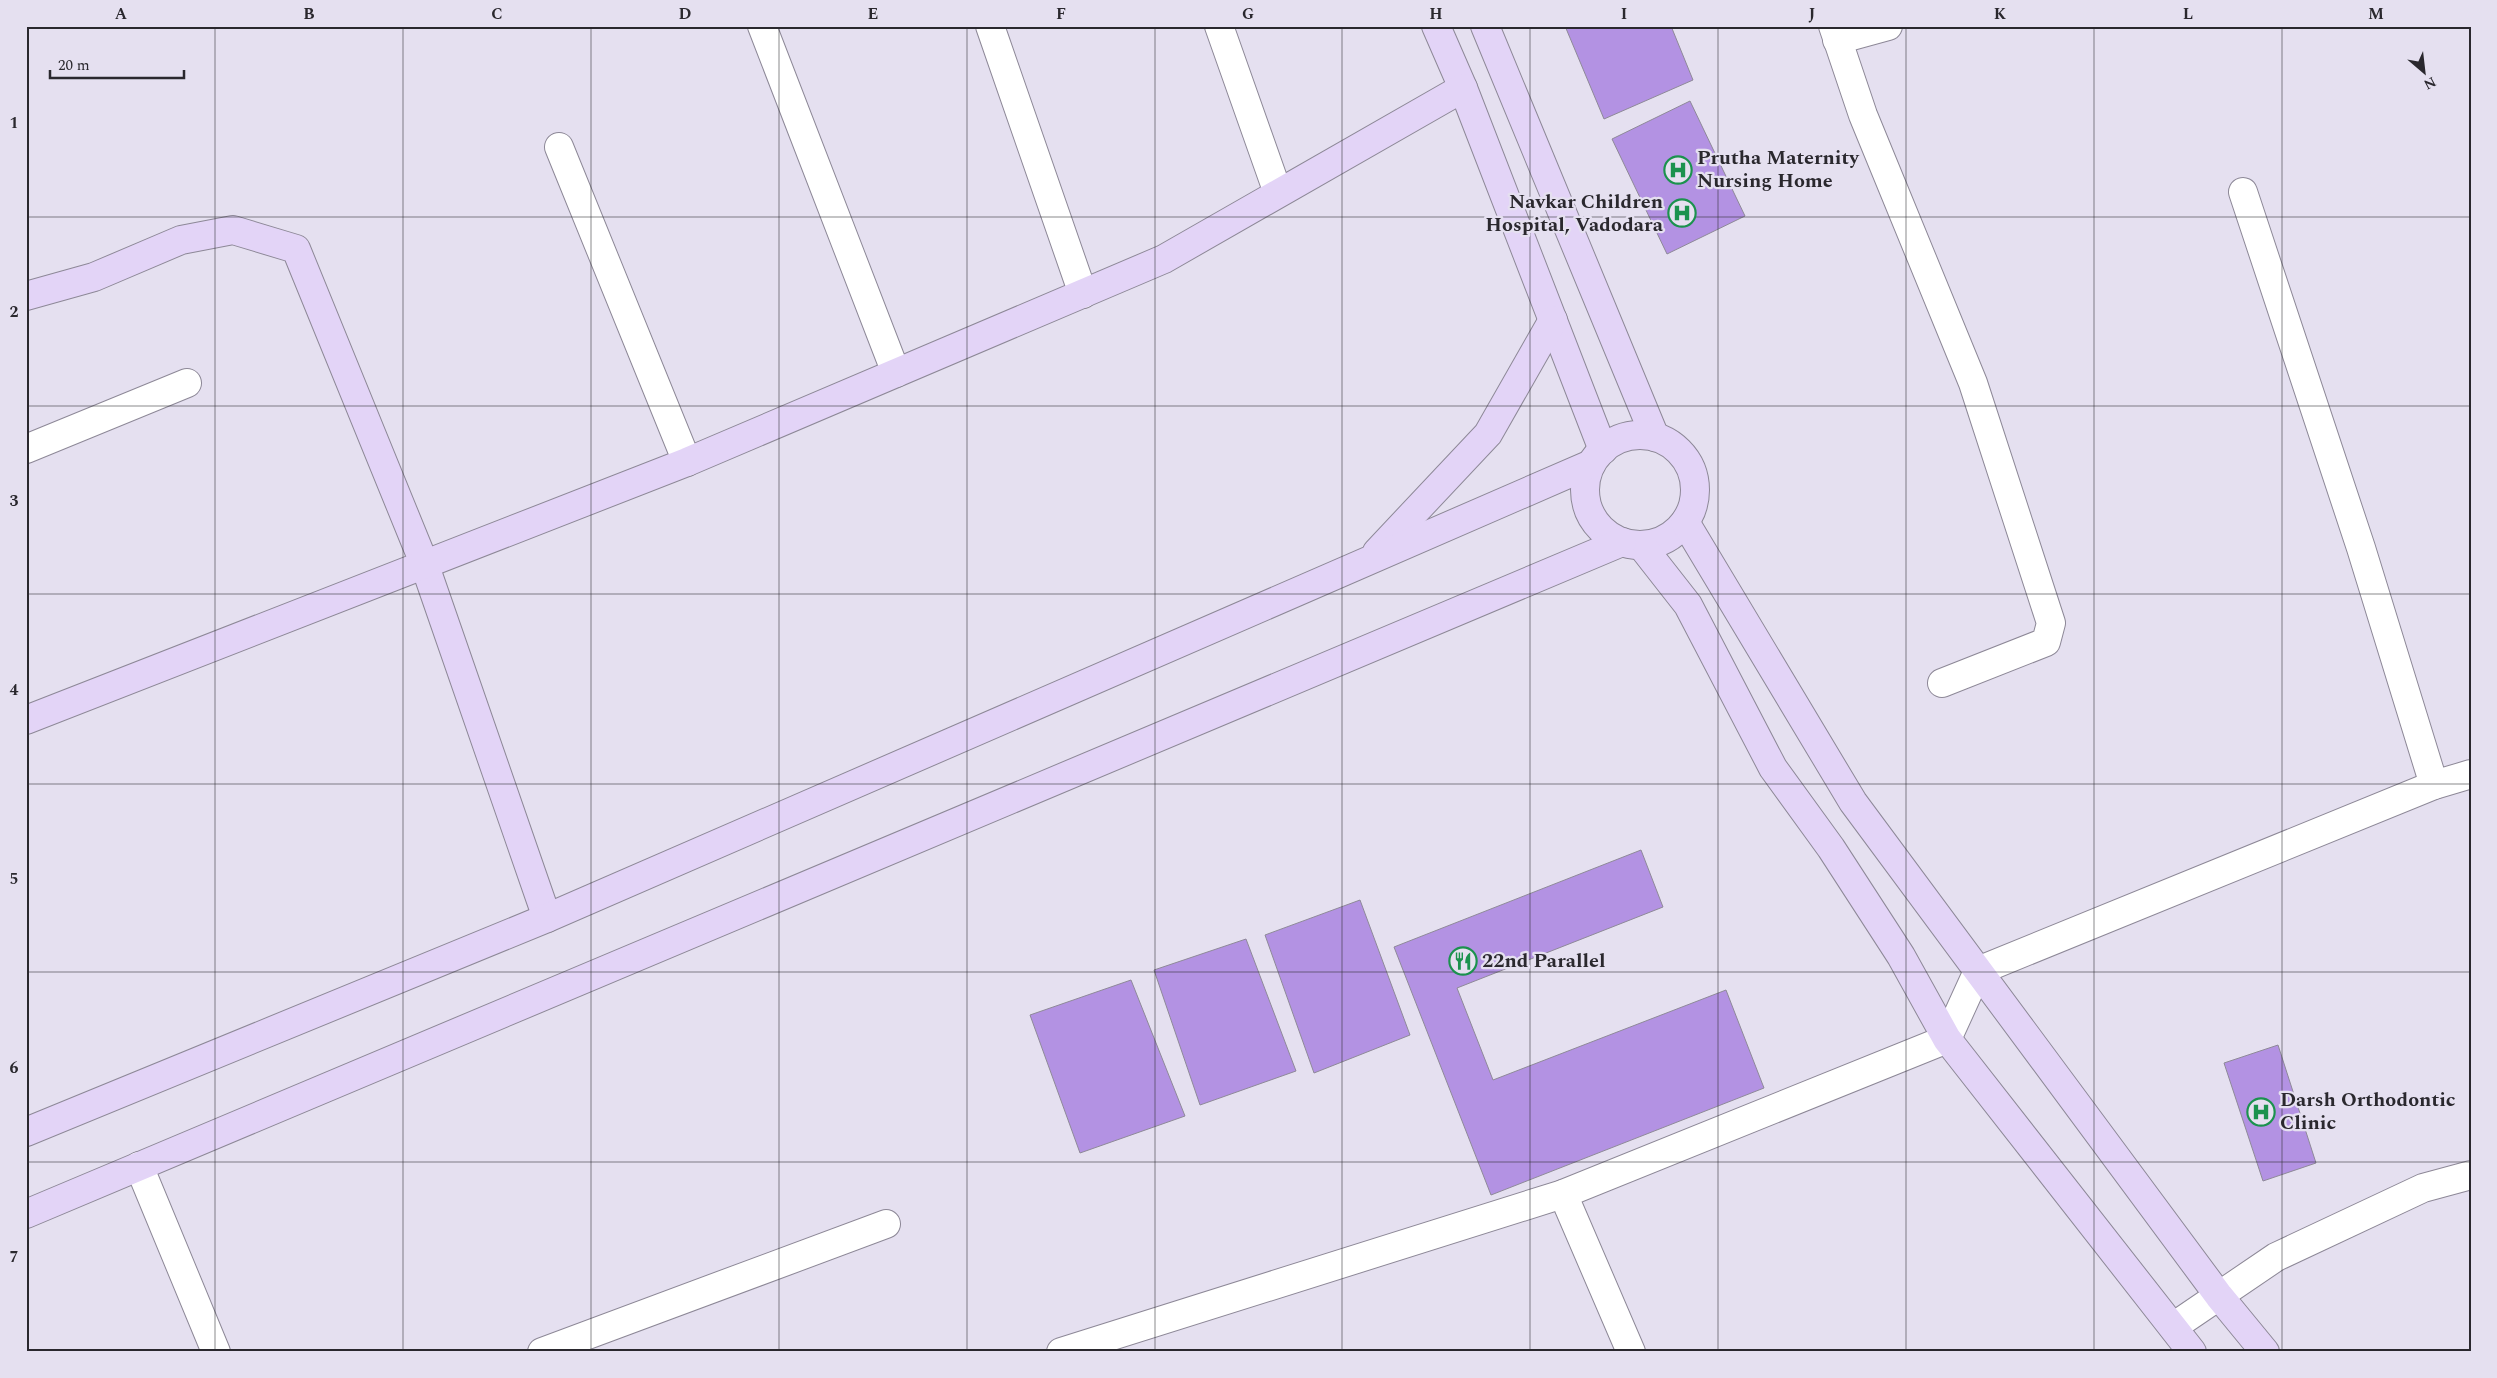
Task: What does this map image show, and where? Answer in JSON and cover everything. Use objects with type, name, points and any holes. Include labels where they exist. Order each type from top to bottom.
[{"type":"street","points":[[762,26],[896,374]]},
{"type":"street","points":[[990,26],[1083,294]]},
{"type":"street","points":[[1219,26],[1278,194]]},
{"type":"street","points":[[1436,26],[1463,88],[1553,320],[1597,457],[1585,483],[1586,502],[1593,520],[1605,534],[1632,544],[1688,605],[1773,768],[1831,848],[1901,956],[1947,1039],[2174,1326],[2192,1352]]},
{"type":"street","points":[[1485,26],[1655,437]]},
{"type":"street","points":[[1888,26],[1835,33],[1863,115],[1973,383],[2051,623],[2046,642],[1942,684]]},
{"type":"street","points":[[26,720],[321,606],[424,563],[687,462],[1164,259],[1463,88]]},
{"type":"street","points":[[559,147],[687,462]]},
{"type":"street","points":[[2243,192],[2358,539],[2434,785]]},
{"type":"street","points":[[26,296],[94,277],[181,240],[233,230],[296,249],[424,563],[547,918]]},
{"type":"street","points":[[1368,562],[1488,434],[1553,320]]},
{"type":"street","points":[[26,449],[188,383]]},
{"type":"street","points":[[26,1132],[547,918],[1368,562],[1597,457],[1619,439],[1638,435],[1655,437],[1671,444],[1683,456],[1692,471],[1695,489],[1693,506],[1685,522],[1666,538],[1632,544],[26,1214]]},
{"type":"street","points":[[1685,522],[1853,802],[2219,1296],[2265,1352]]},
{"type":"street","points":[[1061,1352],[1563,1194],[1947,1039],[1978,971],[2434,785],[2471,774]]},
{"type":"street","points":[[140,1166],[216,1352]]},
{"type":"street","points":[[2174,1326],[2276,1258],[2423,1188],[2471,1175]]},
{"type":"street","points":[[1563,1194],[1632,1352]]},
{"type":"street","points":[[542,1352],[886,1224]]},
{"type":"building","points":[[1565,26],[1671,26],[1693,80],[1604,119]]},
{"type":"building","points":[[1690,101],[1745,216],[1667,254],[1612,139]]},
{"type":"building","points":[[1641,850],[1663,907],[1457,988],[1493,1080],[1726,990],[1764,1088],[1491,1195],[1394,947]]},
{"type":"building","points":[[1360,900],[1410,1035],[1314,1073],[1265,935]]},
{"type":"building","points":[[1246,939],[1296,1071],[1200,1105],[1154,970]]},
{"type":"building","points":[[1131,980],[1185,1116],[1080,1153],[1030,1015]]},
{"type":"building","points":[[2278,1045],[2316,1163],[2263,1181],[2224,1063]]},
{"type":"place","name":"Prutha Maternity Nursing Home","points":[[1678,170]]},
{"type":"place","name":"Navkar Children Hospital, Vadodara","points":[[1682,213]]},
{"type":"place","name":"22nd Parallel","points":[[1463,961]]},
{"type":"place","name":"Darsh Orthodontic Clinic","points":[[2261,1112]]}]
